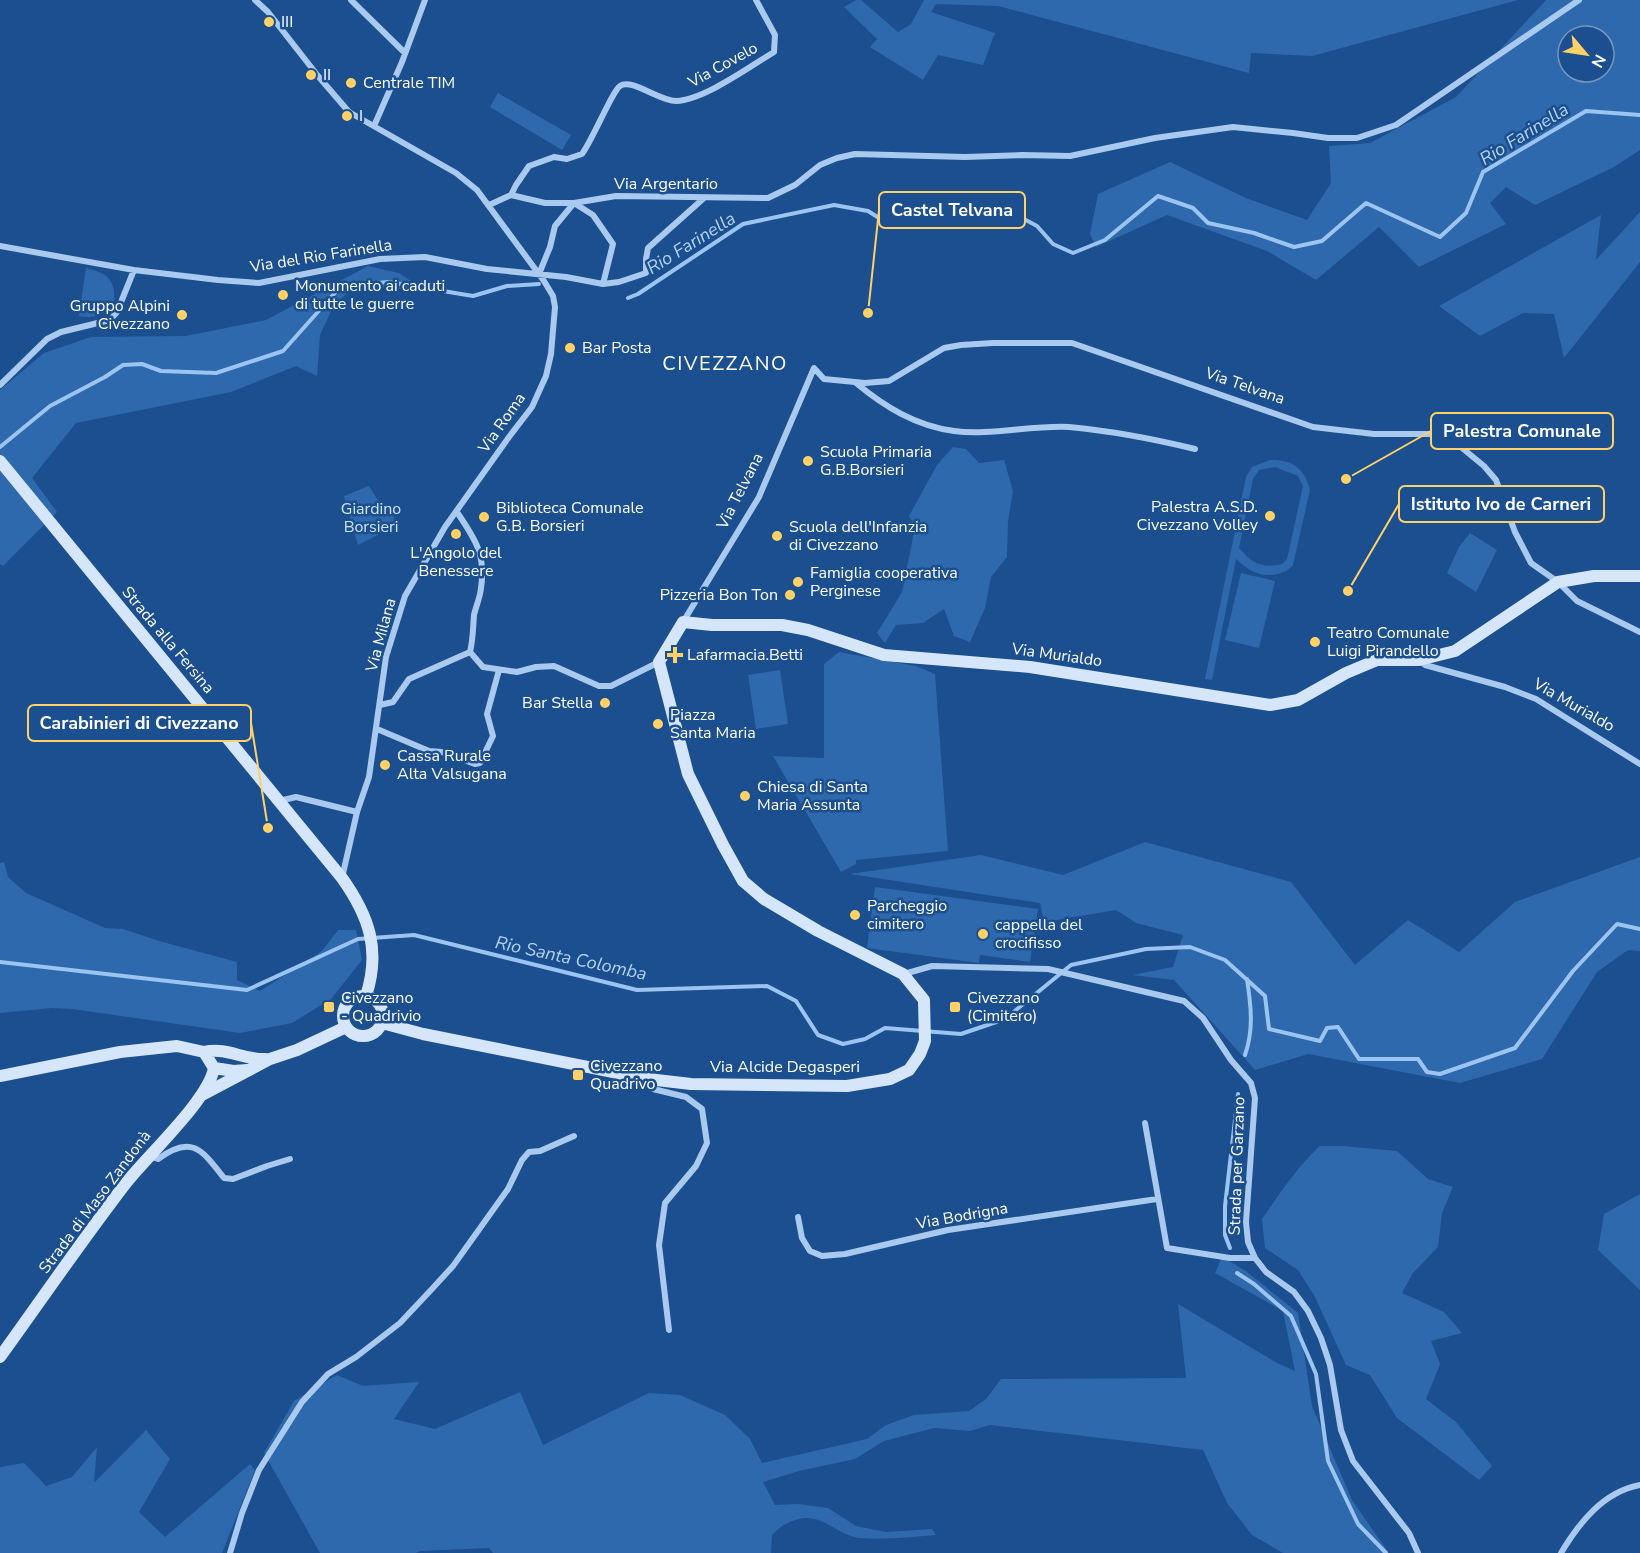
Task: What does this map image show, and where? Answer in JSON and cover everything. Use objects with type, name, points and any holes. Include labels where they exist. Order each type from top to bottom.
[{"type":"street","name":"Via Roma","points":[[255,0],[268,12],[349,112],[456,173],[477,190],[553,296],[555,307],[551,354],[546,376],[532,407],[457,512]]},
{"type":"street","points":[[351,0],[405,53]]},
{"type":"street","points":[[374,126],[425,0]]},
{"type":"street","name":"Via Covelo","points":[[511,195],[529,166],[555,158],[567,159],[582,154],[594,136],[616,89],[622,84],[630,83],[649,93],[673,101],[692,98],[741,73],[774,52],[775,35],[756,0]]},
{"type":"street","name":"Via Argentario","points":[[574,203],[616,196],[768,198],[795,185],[820,165],[855,154],[965,157],[1070,156],[1155,138],[1233,127],[1328,138],[1357,138],[1396,125],[1579,0]]},
{"type":"street","points":[[489,205],[511,195],[545,203],[574,203],[593,215],[613,244],[603,284],[619,282],[646,273],[648,248],[704,198]]},
{"type":"street","points":[[539,274],[550,247],[555,226],[574,203]]},
{"type":"street","name":"Via del Rio Farinella","points":[[0,246],[134,270],[259,283],[380,259],[425,257],[487,269],[603,284]]},
{"type":"street","points":[[0,385],[47,339],[61,332],[110,320],[117,312],[134,270]]},
{"type":"street","name":"Via Telvana","points":[[659,662],[759,497],[814,368],[824,379],[856,383],[889,381],[944,348],[993,343],[1072,344],[1313,427],[1374,434],[1445,434],[1484,466],[1496,480],[1515,532],[1531,563],[1558,582],[1577,601],[1640,632]]},
{"type":"street","points":[[856,383],[883,405],[900,414],[936,427],[956,431],[1068,427],[1142,436],[1195,449]]},
{"type":"street","name":"Strada alla Fersina","points":[[0,461],[357,899],[370,929],[373,962],[366,996]]},
{"type":"street","points":[[457,512],[478,544],[483,568],[481,591],[474,614],[474,634],[470,652]]},
{"type":"street","name":"Via Milana","points":[[342,878],[357,812],[369,777],[386,657],[405,596],[429,552],[457,512]]},
{"type":"street","points":[[1558,582],[1594,576],[1640,576]]},
{"type":"street","name":"Via Murialdo","points":[[683,622],[712,625],[782,625],[808,630],[884,655],[1030,667],[1270,705],[1298,700],[1346,673],[1377,660],[1419,660],[1455,651],[1558,582]]},
{"type":"street","points":[[380,705],[393,702],[409,679],[470,652]]},
{"type":"street","points":[[470,652],[483,667],[518,672],[536,667],[554,666],[599,686],[611,686],[659,662]]},
{"type":"street","name":"Via Murialdo","points":[[1419,660],[1425,665],[1505,687],[1536,699],[1640,764]]},
{"type":"street","name":"Via Alcide Degasperi","points":[[382,1023],[423,1034],[648,1079],[691,1084],[847,1086],[890,1079],[909,1070],[920,1054],[926,1036],[924,1000],[903,974],[818,931],[764,899],[743,881],[688,774],[659,662]]},
{"type":"street","points":[[377,729],[429,751],[442,752],[475,764],[480,763],[493,736],[487,714],[499,670]]},
{"type":"street","points":[[279,801],[296,797],[357,812]]},
{"type":"street","name":"Strada per Garzano","points":[[903,974],[932,966],[1048,969],[1184,1001],[1203,1018],[1231,1060],[1251,1083],[1255,1098],[1246,1221],[1248,1242],[1255,1258],[1266,1272],[1294,1293],[1308,1311],[1321,1338],[1330,1365],[1341,1430],[1353,1461],[1409,1533],[1418,1553]]},
{"type":"street","points":[[357,996],[375,999],[384,1014],[382,1023],[375,1032],[365,1036],[354,1034],[346,1027],[343,1018],[344,1009],[349,1001],[357,996]]},
{"type":"street","points":[[201,1096],[270,1059],[297,1050],[346,1027]]},
{"type":"street","points":[[0,1077],[120,1052],[177,1046],[204,1053],[217,1049],[255,1059],[270,1059]]},
{"type":"street","points":[[204,1053],[214,1068],[234,1071],[249,1069]]},
{"type":"street","points":[[214,1068],[239,1055]]},
{"type":"street","name":"Strada di Maso Zandonà","points":[[0,1357],[126,1183],[201,1096],[212,1077],[214,1068]]},
{"type":"street","name":"Via Alcide Degasperi","points":[[648,1079],[653,1089],[686,1097],[702,1108],[707,1143],[696,1166],[665,1203],[659,1245],[669,1330]]},
{"type":"street","points":[[1145,1123],[1167,1248],[1230,1258],[1255,1258]]},
{"type":"street","points":[[230,1553],[242,1513],[259,1470],[302,1402],[328,1374],[356,1357],[400,1323],[453,1266],[508,1189],[522,1160],[529,1152],[540,1151],[574,1136]]},
{"type":"street","points":[[149,1155],[158,1160],[180,1147],[194,1147],[227,1180],[290,1159]]},
{"type":"street","name":"Via Bodrigna","points":[[798,1217],[802,1238],[810,1251],[822,1256],[845,1254],[948,1230],[1157,1199]]},
{"type":"street","points":[[1561,1553],[1575,1529],[1605,1499],[1637,1485],[1640,1491]]},
{"type":"green space","points":[[856,0],[861,0],[898,32],[911,24],[924,0],[1518,0],[1312,56],[1251,53],[1249,73],[998,6],[936,4],[931,12],[995,33],[983,65],[938,55],[923,80],[870,47],[877,39],[844,7]]},
{"type":"green space","points":[[1546,0],[1640,0],[1640,150],[1614,167],[1535,205],[1506,187],[1490,203],[1506,224],[1419,267],[1379,227],[1316,280],[1267,251],[1167,215],[1096,247],[1090,234],[1098,194],[1170,162],[1246,198],[1307,220],[1331,183],[1329,146],[1370,143],[1456,97]]},
{"type":"green space","points":[[498,93],[571,135],[562,150],[490,107]]},
{"type":"green space","points":[[1640,212],[1640,262],[1564,358],[1554,314],[1523,313],[1480,336],[1439,306],[1601,215],[1596,260]]},
{"type":"green space","points":[[368,266],[399,273],[426,291],[378,287],[349,291],[333,307],[320,335],[317,376],[296,366],[231,392],[76,423],[32,478],[57,512],[3,566],[0,564],[0,390],[44,353],[91,337],[186,336],[266,320]]},
{"type":"green space","points":[[86,268],[101,273],[110,280],[114,290],[114,305],[102,314],[85,317],[79,316]]},
{"type":"green space","points":[[953,447],[966,449],[979,463],[1004,460],[1013,491],[1008,521],[1007,557],[991,577],[985,608],[970,642],[954,636],[944,609],[923,623],[896,625],[885,643],[877,633],[902,592],[915,527],[909,516],[937,465]]},
{"type":"green space","points":[[1270,460],[1291,463],[1305,476],[1310,490],[1293,565],[1289,569],[1279,574],[1262,575],[1250,570],[1236,559],[1212,680],[1205,679],[1246,477],[1252,467]],"holes":[[[1275,467],[1298,476],[1303,486],[1287,559],[1282,564],[1269,566],[1258,564],[1248,558],[1239,548],[1253,479],[1259,470]]]},
{"type":"green space","name":"Giardino Borsieri","points":[[369,486],[379,502],[384,503],[399,524],[358,545],[344,496]]},
{"type":"green space","points":[[1470,533],[1497,550],[1476,592],[1447,573],[1459,547]]},
{"type":"green space","points":[[1241,573],[1275,581],[1259,648],[1225,640]]},
{"type":"green space","points":[[839,652],[916,666],[935,674],[948,851],[856,860],[856,864],[841,872],[773,756],[824,758],[824,664]]},
{"type":"green space","points":[[780,670],[788,724],[756,729],[748,675]]},
{"type":"green space","points":[[1145,842],[1291,882],[1355,965],[1408,920],[1459,952],[1515,902],[1640,857],[1640,951],[1628,950],[1597,972],[1542,1059],[1460,1083],[1308,1054],[1255,1070],[1174,980],[1132,975],[1173,967],[1183,935],[1136,923],[1116,910],[1044,922],[1040,903],[850,874],[981,855],[1063,875]]},
{"type":"green space","points":[[4,862],[8,877],[26,893],[105,928],[123,929],[237,962],[237,980],[260,991],[322,951],[338,930],[356,930],[362,960],[331,999],[292,1023],[240,1033],[72,1009],[52,1008],[0,1013],[0,863]]},
{"type":"green space","points":[[875,887],[1038,909],[1030,962],[980,955],[979,963],[867,948]]},
{"type":"green space","points":[[1320,1146],[1397,1151],[1428,1179],[1453,1187],[1442,1213],[1438,1247],[1413,1273],[1402,1293],[1444,1312],[1462,1333],[1431,1341],[1440,1364],[1426,1399],[1456,1422],[1492,1466],[1479,1480],[1397,1418],[1370,1375],[1346,1365],[1315,1297],[1298,1270],[1265,1248],[1262,1219],[1296,1171]]},
{"type":"green space","points":[[1640,1194],[1640,1290],[1598,1250],[1604,1214]]},
{"type":"green space","points":[[1222,1257],[1246,1271],[1298,1313],[1312,1406],[1352,1500],[1389,1553],[1283,1553],[1252,1535],[1227,1503],[1203,1450],[990,1425],[970,1431],[934,1428],[884,1441],[855,1459],[799,1471],[763,1482],[775,1505],[798,1504],[828,1508],[856,1526],[886,1532],[932,1529],[936,1535],[860,1538],[843,1533],[821,1521],[805,1518],[785,1524],[772,1535],[771,1553],[493,1553],[489,1548],[416,1553],[320,1553],[264,1453],[294,1401],[337,1375],[363,1386],[419,1382],[394,1419],[435,1429],[520,1392],[543,1445],[649,1393],[680,1395],[725,1415],[750,1439],[762,1463],[867,1439],[886,1425],[914,1415],[969,1411],[986,1399],[1001,1379],[1186,1378],[1178,1304],[1277,1363],[1295,1371],[1283,1311],[1215,1273]]},
{"type":"green space","points":[[146,1430],[170,1459],[139,1512],[165,1537],[250,1464],[255,1470],[222,1553],[0,1553],[0,1467],[24,1463],[46,1486],[72,1477],[97,1447],[94,1483]]},
{"type":"waterway","name":"Rio Farinella","points":[[628,298],[638,294],[743,224],[834,205],[868,211],[893,227],[908,226],[938,196],[958,196],[1022,218],[1037,226],[1053,244],[1073,253],[1105,240],[1158,196],[1193,208],[1208,223],[1254,233],[1294,247],[1322,241],[1366,203],[1440,237],[1466,213],[1483,172],[1586,111],[1640,115]]},
{"type":"waterway","name":"Rio Farinella","points":[[0,447],[50,406],[123,365],[142,364],[161,371],[216,373],[283,351],[341,286],[389,282],[473,296],[507,286],[539,284]]},
{"type":"waterway","name":"Rio Santa Colomba","points":[[0,962],[247,990],[358,939],[414,935],[637,990],[767,986],[796,1001],[818,1035],[843,1044],[865,1039],[885,1028],[961,1034],[1005,1019],[1071,965],[1146,949],[1190,947],[1225,960],[1265,996],[1269,1029],[1320,1041],[1327,1028],[1338,1027],[1359,1059],[1418,1059],[1427,1072],[1440,1074],[1515,1048],[1573,971],[1617,924],[1640,929]]},
{"type":"waterway","points":[[1245,1055],[1251,1027],[1247,979]]},
{"type":"waterway","points":[[1230,1248],[1225,1235],[1225,1206],[1238,1094]]},
{"type":"waterway","points":[[1237,1273],[1254,1284],[1291,1316],[1316,1374],[1328,1461],[1358,1524],[1386,1553]]},
{"type":"place","name":"III","points":[[269,22]]},
{"type":"place","name":"II","points":[[311,75]]},
{"type":"place","name":"Centrale TIM","points":[[351,83]]},
{"type":"place","name":"I","points":[[347,116]]},
{"type":"place","name":"Monumento ai caduti di tutte le guerre","points":[[283,295]]},
{"type":"place","name":"Castel Telvana","points":[[868,313]]},
{"type":"place","name":"Gruppo Alpini Civezzano","points":[[182,315]]},
{"type":"place","name":"Bar Posta","points":[[570,348]]},
{"type":"place","name":"Scuola Primaria G.B.Borsieri","points":[[808,461]]},
{"type":"place","name":"Palestra Comunale","points":[[1346,479]]},
{"type":"place","name":"Palestra A.S.D. Civezzano Volley","points":[[1270,516]]},
{"type":"place","name":"Biblioteca Comunale G.B. Borsieri","points":[[484,517]]},
{"type":"place","name":"L'Angolo del Benessere","points":[[456,534]]},
{"type":"place","name":"Scuola dell'Infanzia di Civezzano","points":[[777,536]]},
{"type":"place","name":"Famiglia cooperativa Perginese","points":[[798,582]]},
{"type":"place","name":"Istituto Ivo de Carneri","points":[[1348,591]]},
{"type":"place","name":"Pizzeria Bon Ton","points":[[790,595]]},
{"type":"place","name":"Teatro Comunale Luigi Pirandello","points":[[1315,642]]},
{"type":"place","name":"Lafarmacia.Betti","points":[[675,655]]},
{"type":"place","name":"Bar Stella","points":[[605,703]]},
{"type":"place","name":"Piazza Santa Maria","points":[[658,724]]},
{"type":"place","name":"Cassa Rurale Alta Valsugana","points":[[385,765]]},
{"type":"place","name":"Chiesa di Santa Maria Assunta","points":[[745,796]]},
{"type":"place","name":"Carabinieri di Civezzano","points":[[268,828]]},
{"type":"place","name":"Parcheggio cimitero","points":[[855,915]]},
{"type":"place","name":"cappella del crocifisso","points":[[983,934]]},
{"type":"place","name":"Civezzano - Quadrivio","points":[[329,1007]]},
{"type":"place","name":"Civezzano (Cimitero)","points":[[955,1007]]},
{"type":"place","name":"Civezzano Quadrivo","points":[[578,1075]]},
{"type":"district","name":"CIVEZZANO","points":[[725,363]]}]
